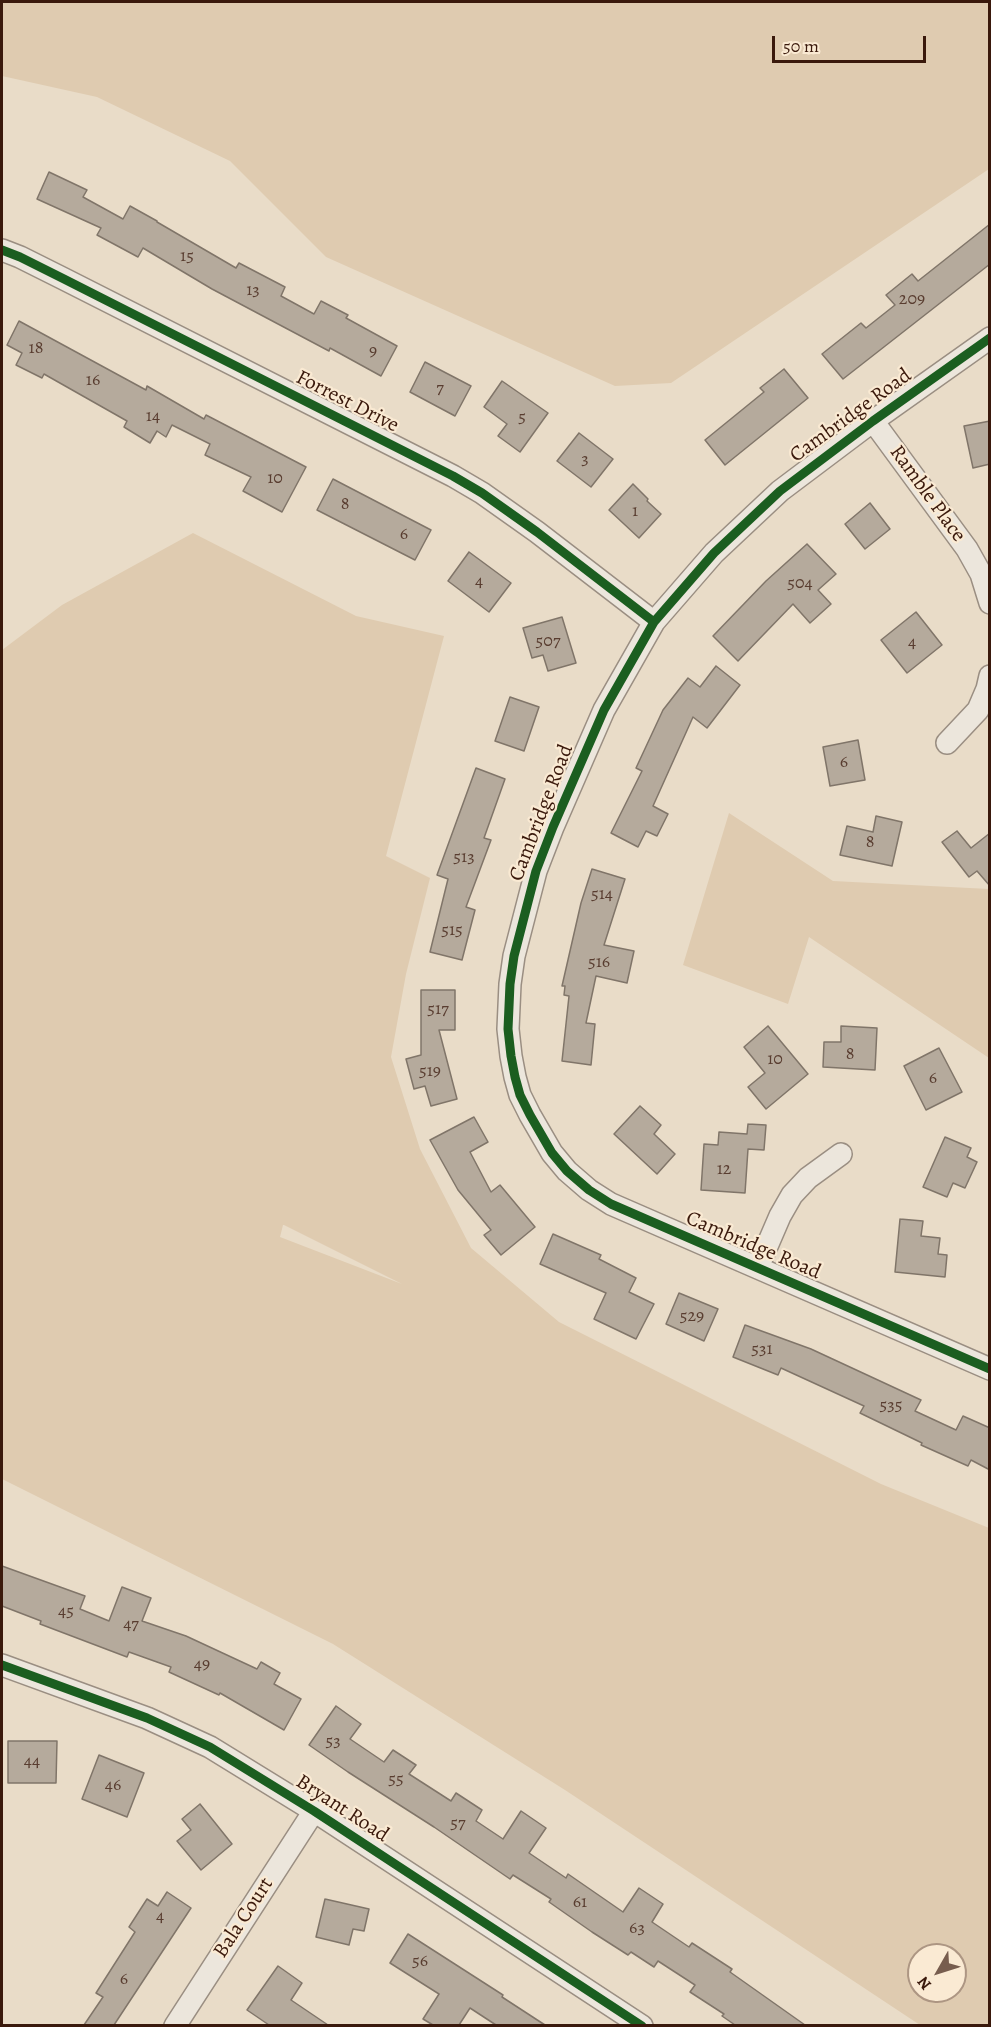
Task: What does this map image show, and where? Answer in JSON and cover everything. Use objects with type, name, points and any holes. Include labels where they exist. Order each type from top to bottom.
[{"type":"street","name":"Forrest Drive","points":[[2,250],[64,279],[453,476],[529,526],[654,622]]},
{"type":"street","name":"Cambridge Road","points":[[990,338],[812,465],[744,523],[714,553],[654,622],[604,710],[536,871],[510,984],[508,1029],[511,1056],[520,1095],[540,1134],[562,1165],[589,1190],[611,1204],[990,1369]]},
{"type":"street","name":"Ramble Place","points":[[873,421],[967,549],[981,574],[990,603]]},
{"type":"street","points":[[948,743],[978,710],[990,676]]},
{"type":"street","points":[[758,1267],[780,1216],[792,1195],[808,1178],[841,1154]]},
{"type":"street","name":"Bryant Road","points":[[2,1665],[177,1730],[243,1766],[642,2025]]},
{"type":"street","name":"Bala Court","points":[[175,2025],[314,1812]]},
{"type":"shaded area","points":[[2,2],[989,2],[989,169],[671,383],[615,386],[326,257],[230,161],[97,97],[2,76]]},
{"type":"shaded area","points":[[193,533],[356,616],[444,636],[386,856],[430,878],[406,974],[391,1057],[420,1149],[471,1248],[559,1322],[881,1484],[989,1528],[989,2025],[920,2025],[565,1790],[333,1644],[2,1479],[2,650],[62,605]],"holes":[[[284,1225],[402,1284],[280,1237]]]},
{"type":"shaded area","points":[[729,813],[833,881],[989,889],[989,1058],[809,937],[788,1004],[683,965]]},
{"type":"building","points":[[49,172],[87,190],[83,197],[123,219],[130,206],[236,268],[239,263],[285,287],[281,296],[314,314],[321,301],[348,315],[346,318],[397,346],[381,376],[212,289],[143,248],[138,257],[97,235],[101,228],[37,199]]},
{"type":"building","points":[[990,224],[990,264],[843,379],[822,354],[861,323],[866,328],[895,305],[886,295],[912,274],[918,281]]},
{"type":"building","points":[[19,321],[146,390],[147,386],[204,419],[206,415],[306,467],[282,512],[243,491],[251,477],[205,455],[210,444],[172,425],[166,437],[157,431],[150,443],[124,427],[127,421],[44,374],[42,378],[16,365],[22,353],[7,345]]},
{"type":"building","points":[[425,362],[471,386],[455,416],[410,392]]},
{"type":"building","points":[[784,369],[808,398],[725,465],[705,440],[764,392],[760,388]]},
{"type":"building","points":[[502,381],[548,413],[520,452],[498,436],[507,424],[484,407]]},
{"type":"building","points":[[990,421],[990,464],[973,468],[964,426]]},
{"type":"building","points":[[579,433],[613,459],[591,487],[557,461]]},
{"type":"building","points":[[333,479],[431,530],[415,560],[317,510]]},
{"type":"building","points":[[633,484],[661,514],[639,538],[609,510]]},
{"type":"building","points":[[870,503],[890,529],[865,549],[845,524]]},
{"type":"building","points":[[807,544],[836,574],[818,590],[831,604],[810,623],[793,604],[738,661],[713,636],[766,581]]},
{"type":"building","points":[[469,552],[511,583],[489,612],[448,581]]},
{"type":"building","points":[[916,612],[942,645],[907,673],[881,640]]},
{"type":"building","points":[[562,617],[576,663],[548,671],[543,655],[532,658],[523,628]]},
{"type":"building","points":[[716,666],[740,685],[707,728],[693,717],[653,806],[668,814],[657,836],[646,831],[638,847],[611,833],[642,771],[636,768],[663,710],[688,678],[700,687]]},
{"type":"building","points":[[510,697],[539,707],[524,751],[495,741]]},
{"type":"building","points":[[858,740],[865,780],[830,786],[823,747]]},
{"type":"building","points":[[476,768],[505,779],[484,838],[491,840],[466,907],[475,910],[462,960],[430,952],[448,879],[437,875]]},
{"type":"building","points":[[876,816],[902,822],[892,866],[840,855],[847,826],[873,832]]},
{"type":"building","points":[[957,831],[971,848],[990,833],[990,886],[977,871],[969,877],[942,842]]},
{"type":"building","points":[[592,869],[625,879],[604,945],[634,951],[627,983],[596,976],[586,1023],[595,1024],[591,1065],[562,1061],[569,996],[564,995],[565,986],[562,986],[581,903]]},
{"type":"building","points":[[421,990],[455,990],[455,1030],[439,1030],[457,1099],[431,1106],[425,1086],[414,1089],[406,1059],[421,1055]]},
{"type":"building","points":[[768,1026],[808,1074],[766,1109],[748,1087],[765,1073],[744,1047]]},
{"type":"building","points":[[841,1026],[877,1028],[875,1070],[823,1067],[824,1042],[841,1042]]},
{"type":"building","points":[[939,1048],[962,1092],[926,1110],[904,1066]]},
{"type":"building","points":[[640,1106],[661,1125],[654,1134],[675,1154],[657,1174],[614,1134]]},
{"type":"building","points":[[474,1117],[488,1142],[470,1152],[491,1192],[500,1185],[535,1227],[501,1255],[484,1235],[491,1230],[458,1190],[430,1140]]},
{"type":"building","points":[[748,1124],[766,1125],[764,1150],[748,1149],[745,1193],[701,1190],[704,1144],[718,1145],[719,1132],[747,1134]]},
{"type":"building","points":[[945,1137],[971,1148],[967,1157],[977,1162],[965,1188],[953,1183],[947,1197],[923,1187]]},
{"type":"building","points":[[900,1219],[923,1221],[921,1236],[940,1238],[938,1254],[947,1255],[945,1277],[895,1272]]},
{"type":"building","points":[[553,1234],[601,1255],[599,1259],[636,1278],[629,1292],[654,1304],[636,1339],[594,1319],[606,1293],[540,1264]]},
{"type":"building","points":[[679,1293],[718,1309],[704,1341],[666,1324]]},
{"type":"building","points":[[745,1325],[811,1349],[921,1400],[915,1411],[956,1430],[963,1416],[990,1428],[990,1470],[971,1460],[968,1466],[921,1445],[922,1443],[860,1413],[864,1406],[781,1368],[778,1375],[733,1357]]},
{"type":"building","points":[[2,1566],[85,1596],[80,1609],[109,1621],[122,1587],[151,1598],[142,1621],[186,1636],[257,1669],[261,1662],[280,1673],[274,1684],[301,1699],[284,1730],[220,1693],[219,1695],[169,1672],[171,1667],[129,1652],[127,1657],[40,1624],[41,1621],[2,1606]]},
{"type":"building","points":[[336,1706],[361,1724],[350,1739],[384,1762],[393,1750],[416,1765],[409,1774],[451,1801],[456,1793],[482,1810],[476,1821],[503,1839],[521,1811],[546,1828],[529,1853],[566,1878],[568,1874],[623,1912],[639,1888],[663,1904],[652,1922],[689,1947],[692,1943],[732,1969],[730,1972],[805,2025],[735,2025],[722,2016],[724,2014],[690,1992],[695,1985],[658,1961],[654,1967],[631,1952],[628,1955],[549,1902],[551,1899],[513,1875],[510,1879],[348,1772],[309,1745]]},
{"type":"building","points":[[8,1741],[57,1741],[56,1783],[8,1783]]},
{"type":"building","points":[[99,1755],[144,1773],[127,1817],[82,1799]]},
{"type":"building","points":[[200,1804],[232,1844],[201,1870],[177,1841],[191,1830],[182,1819]]},
{"type":"building","points":[[167,1892],[191,1908],[114,2025],[84,2025],[103,1997],[96,1993],[135,1932],[129,1927],[147,1899],[158,1906]]},
{"type":"building","points":[[325,1899],[369,1909],[364,1931],[353,1929],[349,1945],[316,1937]]},
{"type":"building","points":[[408,1934],[545,2025],[496,2025],[470,2008],[459,2025],[433,2025],[423,2019],[439,1994],[390,1963]]},
{"type":"building","points":[[278,1966],[302,1983],[291,2000],[328,2025],[269,2025],[247,2010]]},
{"type":"cycle path","points":[[2,250],[64,279],[453,476],[482,493],[537,532],[654,622]]},
{"type":"cycle path","points":[[990,338],[873,421],[780,491],[714,553],[654,622],[604,710],[536,871],[514,956],[508,1029],[515,1077],[520,1095],[530,1115],[552,1153],[567,1171],[589,1190],[611,1204],[990,1369]]},
{"type":"cycle path","points":[[2,1665],[147,1718],[210,1747],[314,1811],[642,2026]]}]
